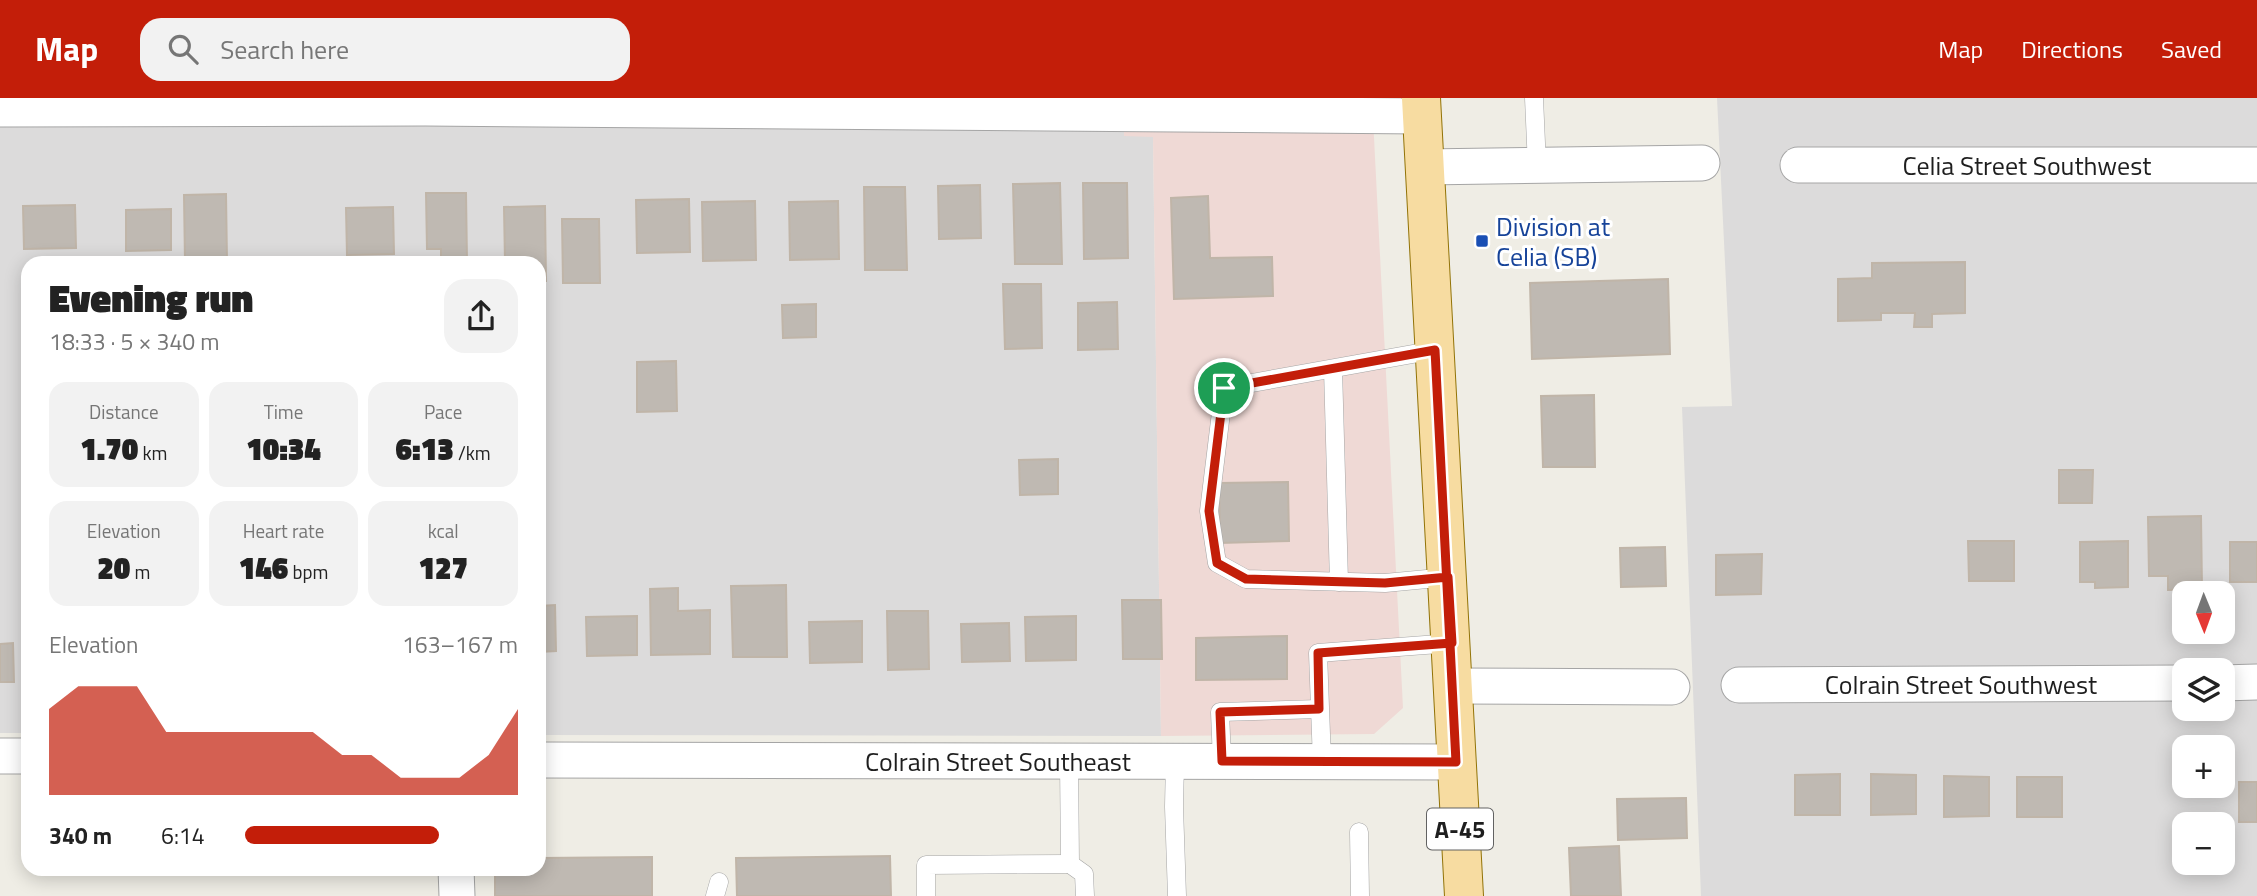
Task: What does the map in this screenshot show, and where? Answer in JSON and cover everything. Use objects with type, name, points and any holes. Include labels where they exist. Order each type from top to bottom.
[{"type":"main road","name":"A-45","points":[[1421,107],[1464,896]]},
{"type":"street","points":[[0,109],[1421,107]]},
{"type":"street","points":[[1425,167],[1702,163]]},
{"type":"street","name":"Celia Street Southwest","points":[[1798,165],[2257,165]]},
{"type":"street","points":[[2235,682],[2257,682]]},
{"type":"street","name":"Colrain Street Southwest","points":[[1739,685],[2172,683]]},
{"type":"street","points":[[1453,686],[1672,687]]},
{"type":"street","points":[[0,755],[21,756]]},
{"type":"street","name":"Colrain Street Southeast","points":[[546,760],[1456,762]]},
{"type":"street","points":[[456,876],[457,896]]},
{"type":"lane","points":[[1535,98],[1537,166]]},
{"type":"lane","points":[[1435,350],[1224,388],[1209,511],[1217,563],[1246,579],[1385,583],[1448,577]]},
{"type":"lane","points":[[1333,369],[1339,582]]},
{"type":"lane","points":[[1322,762],[1318,653],[1452,643]]},
{"type":"lane","points":[[1222,761],[1220,712],[1319,709]]},
{"type":"lane","points":[[1069,761],[1070,864]]},
{"type":"lane","points":[[1175,761],[1177,896]]},
{"type":"lane","points":[[1359,832],[1360,896]]},
{"type":"lane","points":[[926,896],[926,865],[1070,864],[1084,874],[1085,896]]},
{"type":"shaded area","points":[[0,98],[1123,98],[1153,137],[1161,736],[546,735],[546,256],[21,256],[21,733],[0,733]]},
{"type":"shaded area","points":[[1123,98],[1372,98],[1403,708],[1374,734],[1161,736],[1153,137],[1124,136]]},
{"type":"shaded area","points":[[1717,98],[2257,98],[2257,896],[1701,896],[1682,407],[1732,406]]},
{"type":"building","points":[[1060,183],[1062,264],[1015,264],[1013,184]]},
{"type":"building","points":[[1083,183],[1127,183],[1128,258],[1084,259]]},
{"type":"building","points":[[980,185],[981,238],[939,239],[938,186]]},
{"type":"building","points":[[864,187],[905,187],[907,270],[865,270]]},
{"type":"building","points":[[426,193],[466,193],[467,256],[441,256],[441,249],[427,249]]},
{"type":"building","points":[[226,194],[227,256],[185,256],[184,195]]},
{"type":"building","points":[[1208,196],[1210,258],[1272,257],[1273,296],[1174,299],[1171,198]]},
{"type":"building","points":[[689,199],[690,252],[637,253],[636,200]]},
{"type":"building","points":[[755,201],[756,260],[703,261],[702,202]]},
{"type":"building","points":[[838,201],[839,259],[790,260],[789,202]]},
{"type":"building","points":[[75,205],[76,248],[24,249],[23,206]]},
{"type":"building","points":[[545,206],[546,256],[505,256],[504,207]]},
{"type":"building","points":[[393,207],[394,254],[347,255],[346,208]]},
{"type":"building","points":[[171,209],[171,250],[126,251],[126,210]]},
{"type":"building","points":[[562,219],[599,219],[600,283],[563,283]]},
{"type":"building","points":[[1965,262],[1965,313],[1932,314],[1932,327],[1914,327],[1915,313],[1881,313],[1881,320],[1838,321],[1838,279],[1872,278],[1872,263]]},
{"type":"building","points":[[1668,279],[1670,354],[1532,359],[1530,283]]},
{"type":"building","points":[[1003,284],[1041,284],[1042,348],[1005,349]]},
{"type":"building","points":[[1117,302],[1118,349],[1078,350],[1078,303]]},
{"type":"building","points":[[816,304],[816,337],[783,338],[782,305]]},
{"type":"building","points":[[676,361],[677,411],[637,412],[637,362]]},
{"type":"building","points":[[1594,395],[1595,467],[1543,467],[1541,396]]},
{"type":"building","points":[[1058,459],[1058,494],[1020,495],[1019,460]]},
{"type":"building","points":[[2059,470],[2093,470],[2092,503],[2059,503]]},
{"type":"building","points":[[1288,482],[1289,541],[1220,543],[1219,483]]},
{"type":"building","points":[[2201,516],[2202,581],[2172,581],[2172,590],[2168,590],[2168,576],[2149,576],[2148,517]]},
{"type":"building","points":[[1968,541],[2014,541],[2014,581],[1969,581]]},
{"type":"building","points":[[2128,541],[2128,587],[2095,588],[2095,582],[2080,582],[2080,542]]},
{"type":"building","points":[[2230,542],[2257,542],[2257,582],[2230,581]]},
{"type":"building","points":[[1665,547],[1666,586],[1621,587],[1620,548]]},
{"type":"building","points":[[1762,554],[1761,594],[1716,595],[1716,555]]},
{"type":"building","points":[[786,585],[787,657],[733,657],[731,586]]},
{"type":"building","points":[[678,588],[678,611],[710,610],[710,654],[651,655],[650,589]]},
{"type":"building","points":[[1122,600],[1161,600],[1162,659],[1123,659]]},
{"type":"building","points":[[555,605],[556,651],[546,652],[546,606]]},
{"type":"building","points":[[887,611],[928,611],[929,669],[888,670]]},
{"type":"building","points":[[637,616],[637,655],[587,656],[586,617]]},
{"type":"building","points":[[1076,616],[1076,660],[1026,661],[1025,617]]},
{"type":"building","points":[[862,621],[862,662],[810,663],[809,622]]},
{"type":"building","points":[[1009,623],[1010,661],[962,662],[961,624]]},
{"type":"building","points":[[1287,636],[1287,679],[1196,680],[1196,638]]},
{"type":"building","points":[[13,643],[14,682],[0,682],[0,644]]},
{"type":"building","points":[[1840,774],[1840,815],[1795,815],[1795,775]]},
{"type":"building","points":[[1871,774],[1916,775],[1916,814],[1871,815]]},
{"type":"building","points":[[1944,776],[1989,777],[1989,816],[1944,817]]},
{"type":"building","points":[[2017,777],[2062,777],[2062,817],[2017,817]]},
{"type":"building","points":[[2239,782],[2257,782],[2257,822],[2239,822]]},
{"type":"building","points":[[1686,798],[1687,838],[1618,840],[1617,799]]},
{"type":"building","points":[[1619,846],[1621,896],[1571,896],[1569,848]]},
{"type":"building","points":[[890,856],[891,896],[737,896],[736,858]]},
{"type":"building","points":[[652,857],[652,896],[495,896],[495,876],[546,876],[546,858]]},
{"type":"place","name":"Division at Celia (SB)","points":[[1482,241]]},
{"type":"route","points":[[1224,388],[1209,511],[1217,563],[1246,579],[1385,583],[1448,577],[1452,643],[1318,653],[1319,709],[1220,712],[1222,761],[1456,762],[1452,643],[1435,350],[1224,388]]}]
